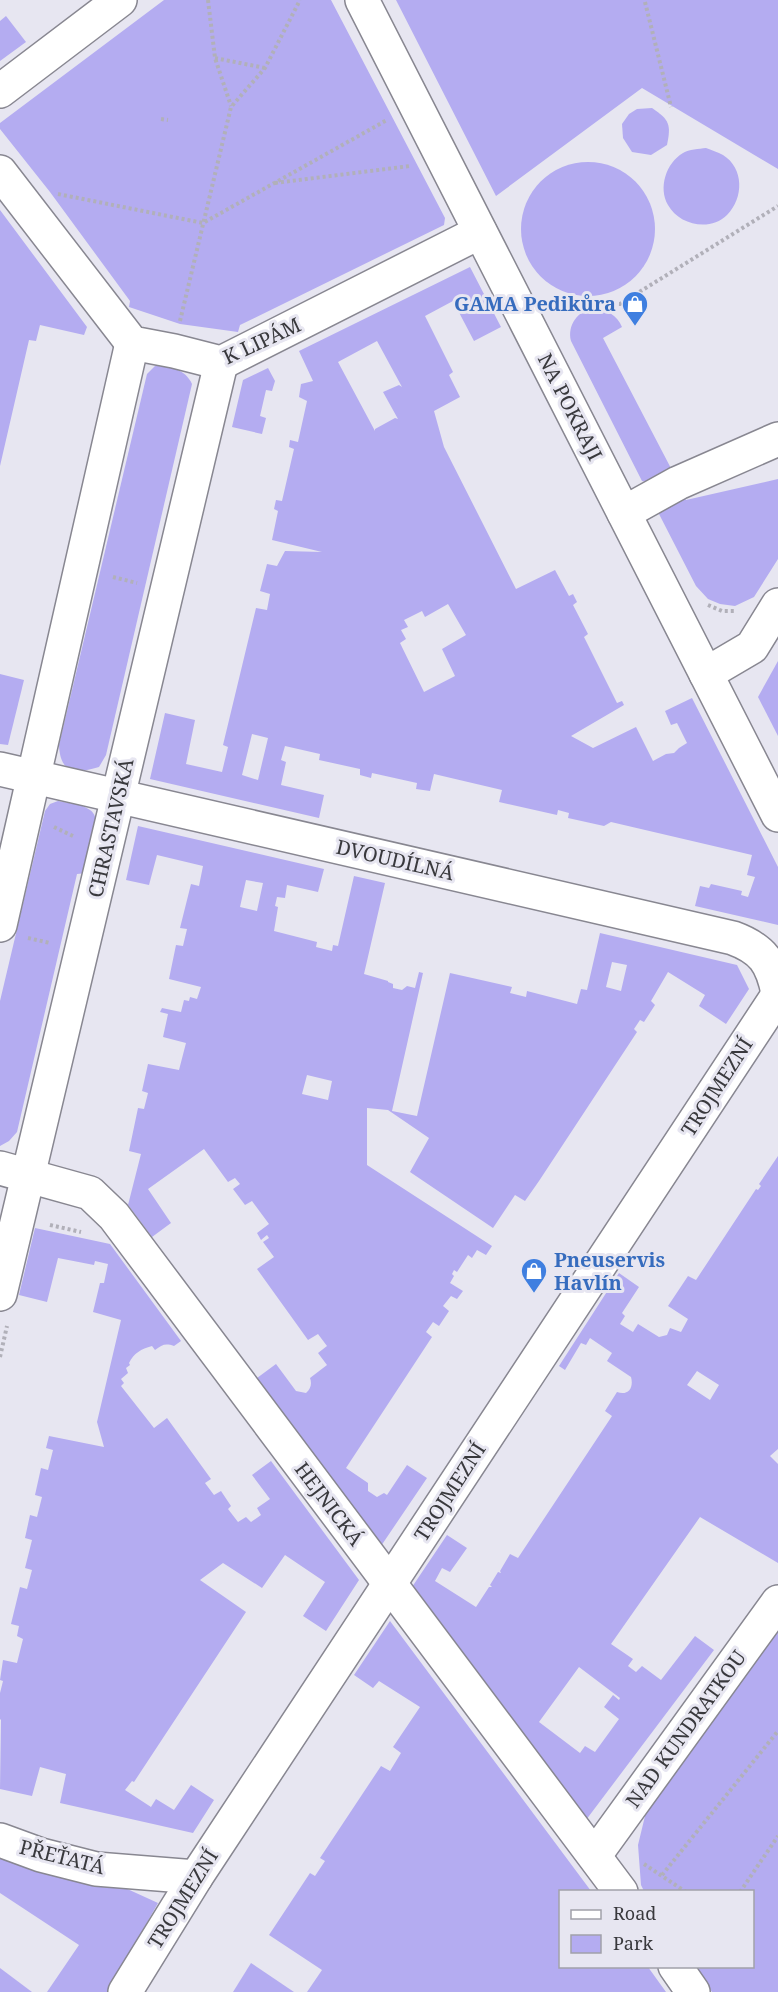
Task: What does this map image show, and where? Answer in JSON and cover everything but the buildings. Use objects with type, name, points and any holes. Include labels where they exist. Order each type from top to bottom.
[{"type":"street","points":[[0,90],[120,0]]},
{"type":"street","name":"NA POKRAJI","points":[[362,0],[778,815]]},
{"type":"street","points":[[0,172],[132,343],[25,817],[13,932]]},
{"type":"street","name":"K LIPÁM","points":[[132,343],[221,363],[480,232]]},
{"type":"street","name":"CHRASTAVSKÁ","points":[[0,1294],[14,1172],[106,846],[221,363]]},
{"type":"street","points":[[624,513],[678,483],[778,439]]},
{"type":"street","points":[[706,675],[752,647],[778,605]]},
{"type":"street","name":"DVOUDÍLNÁ","points":[[0,769],[733,938],[762,955],[769,963],[777,984]]},
{"type":"street","name":"TROJMEZNÍ","points":[[125,1992],[195,1876],[389,1584],[777,984]]},
{"type":"street","name":"HEJNICKÁ","points":[[14,1172],[90,1193],[114,1216],[620,1890]]},
{"type":"street","name":"NAD KUNDRATKOU","points":[[595,1856],[778,1602]]},
{"type":"street","name":"PŘEŤATÁ","points":[[0,1840],[42,1855],[96,1869],[195,1876]]},
{"type":"street","points":[[676,1968],[693,1992]]},
{"type":"path","points":[[208,0],[215,58],[231,107]]},
{"type":"path","points":[[174,351],[231,107],[265,68],[300,0]]},
{"type":"path","points":[[645,2],[671,107]]},
{"type":"path","points":[[215,58],[265,68]]},
{"type":"path","points":[[161,119],[168,120]]},
{"type":"path","points":[[50,192],[203,223],[389,119]]},
{"type":"path","points":[[272,184],[411,165]]},
{"type":"path","points":[[543,302],[620,304],[778,206]]},
{"type":"path","points":[[111,576],[146,584]]},
{"type":"path","points":[[25,817],[42,822],[83,841],[106,846]]},
{"type":"path","points":[[13,932],[61,945]]},
{"type":"path","points":[[662,1875],[778,1731]]},
{"type":"path","points":[[741,1890],[778,1836]]},
{"type":"green space","points":[[164,0],[331,0],[445,218],[444,225],[240,325],[238,332],[180,324],[129,307],[130,301],[50,192],[0,129],[0,123]]},
{"type":"green space","points":[[396,0],[778,0],[778,169],[642,88],[496,196]]},
{"type":"green space","points":[[6,16],[26,42],[0,61],[0,21]]},
{"type":"green space","points":[[652,108],[668,124],[667,145],[651,155],[632,152],[623,138],[622,124],[629,114],[637,109]]},
{"type":"green space","points":[[706,148],[721,154],[735,167],[739,192],[733,208],[727,215],[704,225],[687,221],[673,212],[665,198],[664,184],[668,169],[677,157],[688,151]]},
{"type":"green space","points":[[588,162],[614,167],[635,182],[650,203],[655,229],[650,255],[635,276],[614,291],[588,296],[562,291],[541,276],[526,255],[521,229],[526,203],[541,182],[562,167]]},
{"type":"green space","points":[[0,210],[87,327],[84,335],[40,325],[36,341],[29,340],[0,466]]},
{"type":"green space","points":[[470,267],[501,327],[474,341],[453,301],[425,316],[453,372],[449,375],[460,397],[434,411],[444,447],[516,589],[555,570],[569,596],[573,594],[577,602],[573,605],[588,634],[584,637],[617,703],[622,701],[624,705],[571,736],[593,748],[636,727],[653,761],[666,754],[674,753],[687,743],[677,723],[671,725],[665,711],[692,698],[778,867],[778,925],[695,906],[700,886],[709,888],[711,884],[742,891],[741,895],[748,897],[755,877],[747,875],[752,855],[611,822],[604,826],[568,818],[569,813],[558,810],[557,815],[499,802],[502,790],[434,774],[430,791],[416,789],[417,783],[372,773],[371,778],[360,775],[360,769],[319,760],[320,754],[285,746],[281,760],[286,762],[281,785],[324,795],[319,818],[150,779],[165,713],[195,720],[186,764],[222,772],[228,747],[223,745],[256,608],[267,610],[270,594],[260,591],[267,564],[277,566],[285,551],[322,552],[272,540],[278,511],[274,509],[276,500],[282,501],[294,449],[289,447],[290,440],[298,442],[307,401],[299,397],[301,384],[313,381],[299,351]],"holes":[[[377,341],[402,387],[399,385],[383,392],[398,419],[395,418],[375,431],[338,362]],[[448,604],[466,635],[442,649],[455,676],[424,692],[400,643],[406,639],[401,630],[408,627],[404,620],[422,611],[425,617]],[[252,734],[268,738],[258,780],[242,775]]]},
{"type":"green space","points":[[594,307],[611,314],[622,327],[603,338],[675,476],[642,481],[571,341],[572,324],[579,315]]},
{"type":"green space","points":[[155,366],[176,369],[192,384],[106,755],[99,767],[83,770],[70,769],[62,761],[59,745],[147,374]]},
{"type":"green space","points":[[268,368],[275,381],[272,391],[266,390],[260,416],[266,418],[262,434],[232,427],[243,380]]},
{"type":"green space","points":[[778,479],[778,559],[754,597],[735,606],[720,604],[708,599],[696,586],[659,514],[665,505],[681,492],[686,500]]},
{"type":"green space","points":[[778,661],[778,736],[758,697]]},
{"type":"green space","points":[[0,674],[24,680],[8,745],[0,744]]},
{"type":"green space","points":[[58,801],[79,805],[90,810],[96,822],[95,840],[87,873],[77,874],[17,1132],[9,1141],[0,1146],[0,1001],[45,811],[50,804]]},
{"type":"green space","points":[[138,826],[324,869],[318,892],[287,885],[285,898],[277,897],[275,906],[278,907],[274,931],[317,942],[316,947],[332,951],[333,945],[338,946],[354,876],[385,883],[364,974],[388,981],[393,984],[393,988],[402,990],[407,986],[415,988],[419,972],[423,973],[392,1111],[417,1116],[450,973],[512,987],[510,993],[526,997],[527,991],[577,1004],[581,989],[587,990],[600,933],[737,965],[749,989],[726,1024],[699,1006],[705,995],[668,972],[651,1001],[655,1005],[644,1022],[640,1020],[634,1029],[637,1032],[539,1181],[525,1201],[515,1195],[493,1228],[410,1172],[429,1138],[388,1110],[367,1108],[367,1165],[492,1246],[486,1255],[477,1250],[472,1258],[468,1255],[457,1272],[454,1270],[450,1283],[463,1291],[457,1299],[451,1296],[443,1306],[449,1311],[439,1326],[433,1322],[426,1332],[432,1337],[346,1468],[368,1483],[368,1491],[377,1497],[384,1493],[387,1495],[407,1465],[427,1478],[381,1546],[257,1378],[276,1364],[296,1391],[306,1393],[311,1386],[310,1378],[327,1365],[318,1353],[327,1346],[318,1334],[308,1340],[257,1269],[274,1257],[263,1242],[269,1238],[267,1235],[261,1240],[257,1233],[269,1224],[252,1201],[245,1205],[233,1189],[240,1184],[235,1178],[228,1182],[204,1149],[148,1189],[171,1223],[152,1237],[128,1205],[141,1154],[129,1151],[138,1108],[144,1109],[148,1093],[142,1091],[148,1064],[179,1070],[186,1043],[163,1037],[168,1014],[160,1012],[162,1008],[181,1012],[184,1000],[189,1001],[190,997],[197,999],[201,987],[169,979],[176,945],[183,946],[187,929],[180,928],[191,884],[199,886],[203,866],[157,855],[149,885],[126,880]],"holes":[[[246,880],[263,883],[257,911],[240,907]],[[612,962],[627,965],[621,991],[606,987]],[[307,1075],[332,1081],[328,1100],[302,1094]]]},
{"type":"green space","points":[[778,1156],[778,1449],[770,1456],[778,1464],[778,1563],[700,1517],[611,1644],[633,1659],[628,1666],[636,1672],[642,1666],[661,1680],[695,1636],[714,1650],[586,1820],[412,1587],[447,1535],[467,1548],[450,1572],[442,1568],[435,1581],[476,1607],[489,1587],[492,1587],[490,1585],[498,1572],[501,1573],[510,1554],[518,1558],[612,1416],[605,1411],[617,1392],[624,1393],[631,1388],[631,1377],[607,1361],[612,1353],[590,1338],[586,1345],[581,1343],[565,1370],[559,1366],[619,1273],[639,1287],[622,1313],[625,1316],[620,1324],[633,1332],[638,1324],[659,1337],[667,1335],[670,1328],[681,1332],[688,1319],[668,1306],[688,1276],[696,1280],[756,1189],[758,1190],[761,1186],[759,1184]],"holes":[[[697,1371],[719,1385],[710,1400],[687,1385]],[[579,1667],[620,1698],[619,1700],[613,1695],[604,1707],[619,1719],[595,1752],[585,1746],[580,1753],[539,1722]]]},
{"type":"green space","points":[[35,1228],[110,1244],[181,1341],[174,1346],[164,1345],[155,1350],[152,1346],[138,1352],[126,1368],[128,1373],[121,1379],[124,1383],[121,1386],[154,1428],[167,1418],[211,1479],[205,1483],[214,1495],[221,1491],[231,1506],[228,1509],[238,1522],[246,1517],[251,1522],[261,1515],[257,1508],[270,1499],[252,1475],[271,1461],[359,1580],[326,1631],[303,1616],[325,1582],[285,1555],[262,1588],[223,1563],[200,1580],[246,1612],[134,1782],[132,1781],[125,1790],[151,1807],[156,1799],[174,1810],[191,1785],[214,1800],[193,1833],[60,1803],[66,1774],[40,1767],[32,1796],[0,1789],[0,1693],[3,1681],[0,1680],[3,1660],[17,1663],[23,1639],[17,1636],[19,1626],[11,1624],[20,1587],[27,1589],[32,1570],[25,1568],[32,1540],[25,1538],[30,1515],[37,1517],[42,1497],[35,1495],[41,1468],[48,1470],[53,1450],[46,1448],[49,1436],[104,1447],[97,1422],[121,1320],[93,1312],[100,1283],[104,1283],[108,1264],[95,1261],[94,1265],[58,1258],[47,1302],[19,1295]]},
{"type":"green space","points":[[390,1621],[590,1890],[559,1890],[559,1968],[649,1968],[666,1992],[307,1992],[322,1970],[269,1935],[310,1873],[315,1876],[325,1861],[320,1858],[381,1766],[390,1771],[401,1753],[393,1747],[420,1707],[379,1681],[373,1688],[354,1675]]},
{"type":"green space","points":[[778,1627],[778,1992],[712,1992],[694,1968],[754,1968],[754,1890],[644,1890],[641,1885],[638,1845],[645,1816],[661,1785]]},
{"type":"green space","points":[[0,1852],[112,1882],[158,1903],[108,1992],[47,1992],[79,1945],[0,1893]]},
{"type":"green space","points":[[251,1963],[294,1992],[233,1992]]},
{"type":"green space","points":[[0,1968],[32,1992],[0,1992]]},
{"type":"place","name":"GAMA Pedikůra","points":[[635,327]]},
{"type":"place","name":"Pneuservis Havlín","points":[[534,1294]]}]
